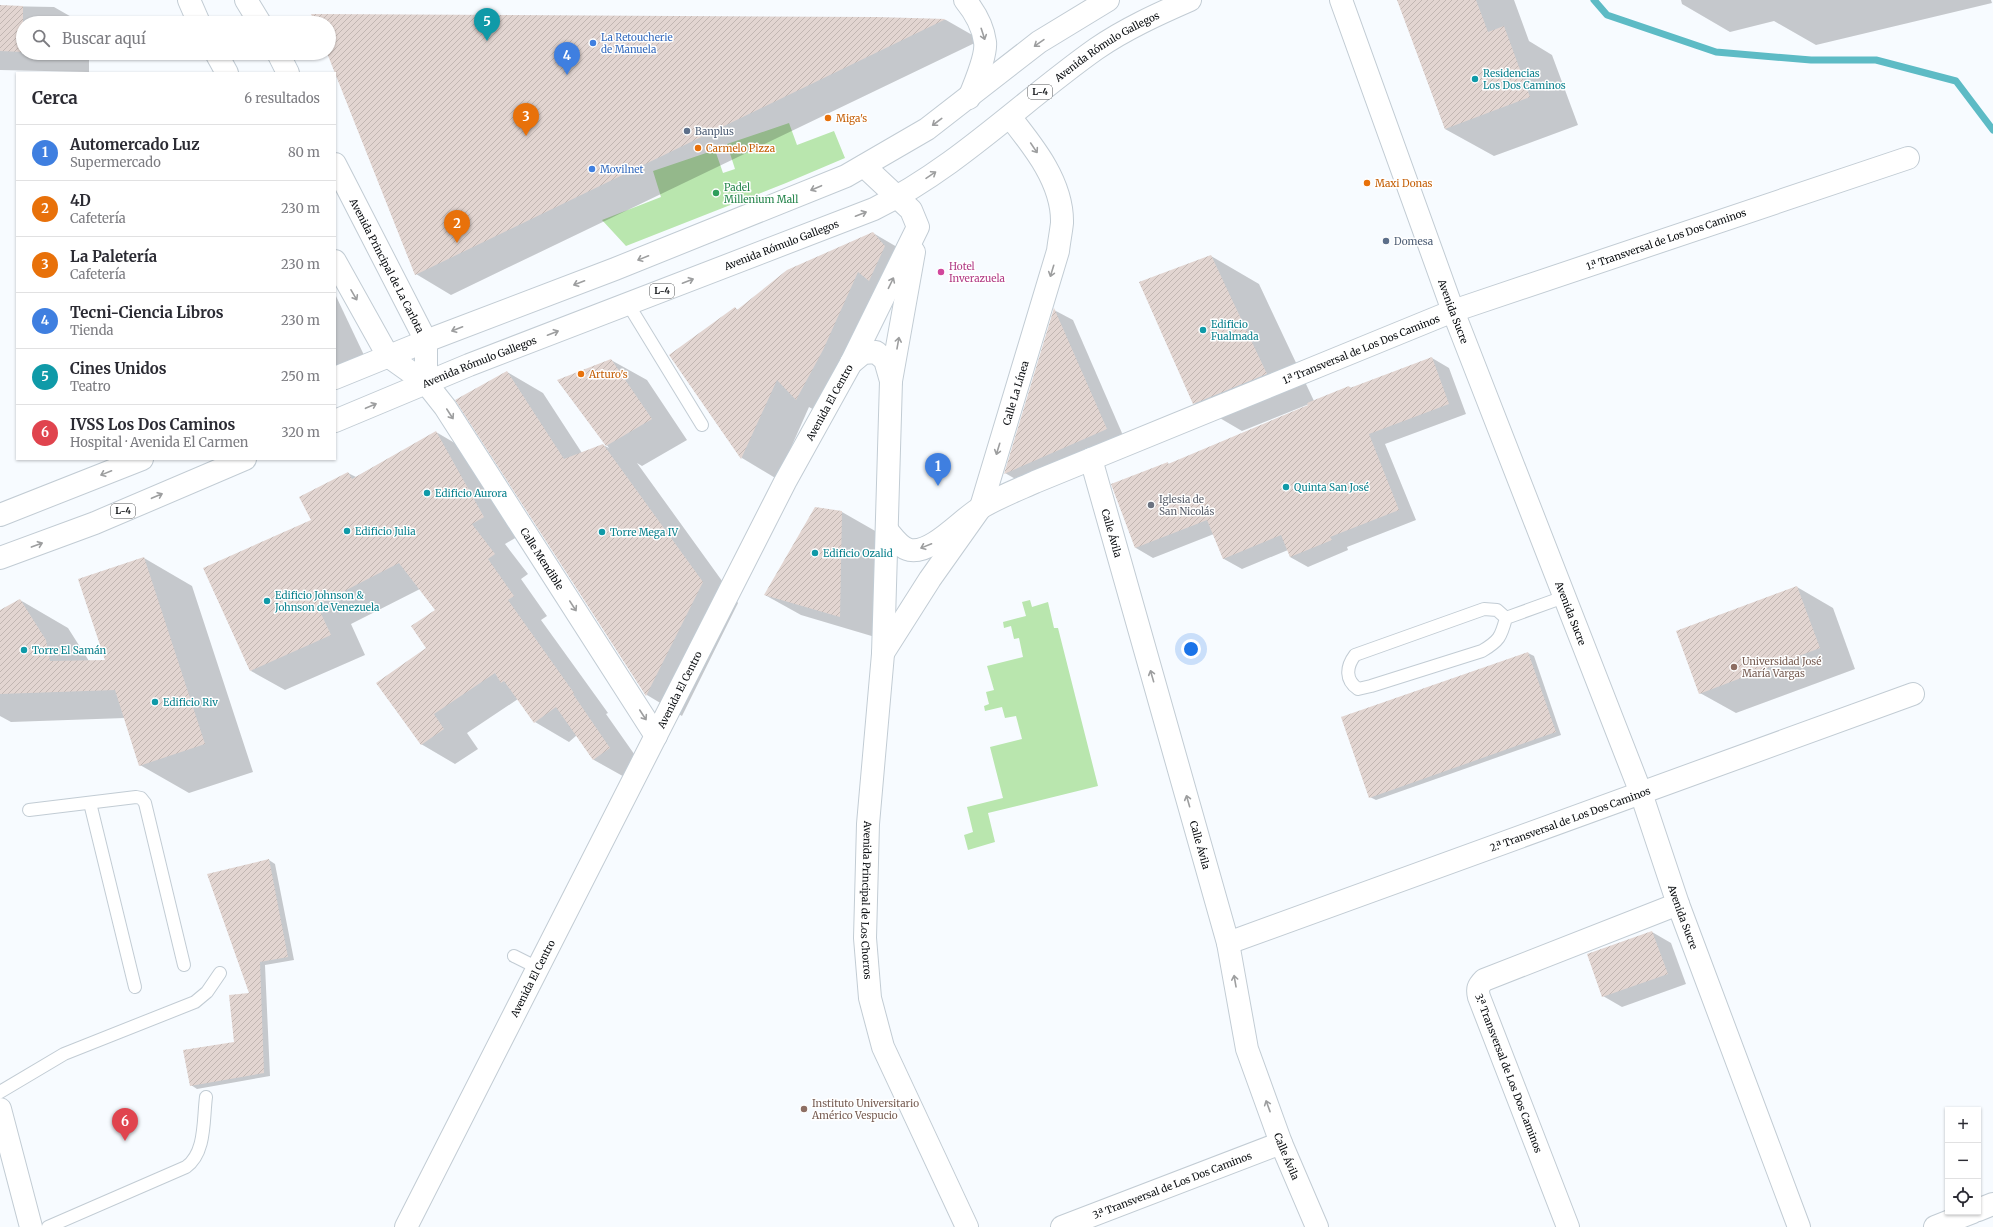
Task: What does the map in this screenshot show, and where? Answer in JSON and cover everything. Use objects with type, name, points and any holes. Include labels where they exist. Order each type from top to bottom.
[{"type":"street","points":[[189,0],[196,16]]},
{"type":"street","points":[[246,0],[256,16]]},
{"type":"street","points":[[965,0],[978,19],[986,43],[980,72],[969,98]]},
{"type":"street","points":[[336,378],[426,341],[790,200],[864,166],[927,130],[1010,64],[1071,22],[1108,0]]},
{"type":"street","name":"Avenida Rómulo Gallegos","points":[[336,421],[426,383],[874,209],[898,197],[963,154],[1058,77],[1097,48],[1156,15],[1190,0]]},
{"type":"street","name":"Avenida Sucre","points":[[1341,0],[1453,311],[1641,793],[1678,904],[1799,1227]]},
{"type":"street","points":[[220,60],[226,72]]},
{"type":"street","points":[[282,60],[288,72]]},
{"type":"street","name":"Calle La Línea","points":[[883,654],[930,579],[981,507],[1058,251],[1062,222],[1058,198],[1051,178],[1040,158],[1010,117]]},
{"type":"street","name":"1.ª Transversal de Los Dos Caminos","points":[[981,507],[1034,482],[1453,311],[1908,158]]},
{"type":"street","name":"Avenida Principal de La Carlota","points":[[336,166],[426,341],[426,383]]},
{"type":"street","points":[[864,166],[911,210],[918,228]]},
{"type":"street","name":"Avenida El Centro","points":[[411,1223],[538,968],[785,482],[851,363],[918,228]]},
{"type":"street","name":"Avenida Principal de Los Chorros","points":[[918,228],[891,381],[883,654],[868,832],[865,938],[870,998],[883,1047],[967,1227]]},
{"type":"street","points":[[336,264],[388,356],[426,383]]},
{"type":"street","points":[[873,318],[890,314],[901,321]]},
{"type":"street","name":"Avenida Principal de Los Chorros","points":[[851,363],[864,353],[876,352],[885,360],[891,381]]},
{"type":"street","name":"Calle Mendible","points":[[426,383],[445,407],[656,736]]},
{"type":"street","name":"Calle Ávila","points":[[1091,459],[1228,943],[1247,1049],[1281,1143],[1317,1227]]},
{"type":"street","points":[[0,515],[139,460]]},
{"type":"street","name":"L-4","points":[[0,558],[95,523],[243,460]]},
{"type":"street","points":[[887,530],[900,544],[910,550],[922,548],[936,541],[981,507]]},
{"type":"street","name":"2.ª Transversal de Los Dos Caminos","points":[[1228,943],[1913,694]]},
{"type":"street","name":"3.ª Transversal de Los Dos Caminos","points":[[1568,1227],[1478,997],[1477,991],[1479,985],[1484,980],[1678,904]]},
{"type":"street","points":[[0,1109],[30,1227]]},
{"type":"street","name":"3.ª Transversal de Los Dos Caminos","points":[[1062,1227],[1281,1143]]},
{"type":"street","points":[[1981,1209],[1993,1204]]},
{"type":"street","points":[[1935,1227],[1965,1215]]},
{"type":"lane","points":[[1048,23],[1071,22]]},
{"type":"lane","points":[[628,304],[702,425]]},
{"type":"lane","points":[[1506,618],[1497,610],[1484,609],[1362,652],[1355,655],[1348,664],[1348,676],[1352,684],[1358,689],[1482,651],[1497,642],[1506,618],[1564,597]]},
{"type":"lane","points":[[29,810],[136,797],[141,798],[145,803],[184,965]]},
{"type":"lane","points":[[90,803],[135,987]]},
{"type":"lane","points":[[514,956],[538,968]]},
{"type":"lane","points":[[0,1092],[64,1054],[195,1002],[206,992],[220,973]]},
{"type":"lane","points":[[48,1227],[186,1167],[194,1162],[199,1153],[206,1097]]},
{"type":"green space","name":"Padel Millenium Mall","points":[[789,123],[797,145],[834,131],[845,158],[626,246],[602,220],[661,197],[653,171],[715,150],[723,173],[735,169],[727,144]]},
{"type":"green space","points":[[1030,600],[1032,607],[1048,602],[1054,628],[1058,628],[1098,786],[988,813],[995,842],[968,850],[964,835],[973,832],[967,807],[1003,798],[990,747],[1022,739],[1016,716],[1005,718],[1002,707],[985,711],[984,706],[989,704],[986,692],[994,690],[987,666],[1023,657],[1019,638],[1014,639],[1011,626],[1004,628],[1003,622],[1026,616],[1022,602]]},
{"type":"building","name":"Residencias Los Dos Caminos","points":[[1397,0],[1476,0],[1488,32],[1504,26],[1530,97],[1445,129]]},
{"type":"building","points":[[0,5],[23,6],[23,16],[16,16],[16,52],[0,51]]},
{"type":"building","points":[[311,14],[877,17],[946,19],[415,275],[336,76],[336,72],[335,72],[330,60],[336,60],[336,16],[312,16]]},
{"type":"building","points":[[873,232],[885,246],[869,281],[858,272],[823,350],[796,400],[777,380],[741,459],[669,355],[735,307],[737,310],[787,270]]},
{"type":"building","name":"Edificio Fualmada","points":[[1211,255],[1267,374],[1193,404],[1139,282]]},
{"type":"building","points":[[1054,308],[1107,429],[1004,474]]},
{"type":"building","points":[[1432,357],[1449,404],[1369,434],[1399,510],[1330,537],[1332,540],[1290,557],[1281,535],[1223,559],[1207,520],[1135,548],[1111,484],[1168,462],[1168,464],[1308,405],[1307,403],[1349,386],[1350,388]]},
{"type":"building","points":[[611,359],[652,419],[606,446],[557,380]]},
{"type":"building","name":"Torre Mega IV","points":[[507,371],[564,459],[603,444],[703,582],[646,696],[455,400]]},
{"type":"building","points":[[436,431],[484,517],[472,524],[495,554],[488,559],[514,596],[508,600],[574,693],[573,694],[610,748],[593,760],[556,707],[534,723],[504,681],[501,683],[495,673],[434,714],[444,729],[421,745],[376,683],[426,648],[411,626],[435,610],[399,563],[317,605],[331,635],[250,671],[203,568],[311,520],[299,497],[348,472],[352,479]]},
{"type":"building","name":"Edificio Ozalid","points":[[815,507],[842,511],[840,617],[764,595]]},
{"type":"building","name":"Edificio Riv","points":[[144,557],[205,744],[139,766],[115,690],[0,694],[0,610],[20,599],[46,640],[50,661],[105,660],[78,579]]},
{"type":"building","points":[[1797,586],[1820,648],[1699,694],[1676,631]]},
{"type":"building","points":[[1528,652],[1556,732],[1369,798],[1341,717]]},
{"type":"building","points":[[269,859],[288,957],[260,962],[264,1073],[190,1086],[183,1050],[234,1042],[229,995],[249,993],[207,874]]},
{"type":"building","points":[[1652,931],[1668,974],[1602,997],[1587,954]]},
{"type":"waterway","points":[[1594,0],[1607,15],[1716,52],[1811,60],[1876,60],[1956,81],[1993,130]]},
{"type":"place","name":"Cines Unidos","points":[[487,41]]},
{"type":"place","name":"La Retoucherie de Manuela","points":[[593,43]]},
{"type":"place","name":"Tecni-Ciencia Libros","points":[[567,75]]},
{"type":"place","name":"Residencias Los Dos Caminos","points":[[1475,79]]},
{"type":"place","name":"Miga's","points":[[828,118]]},
{"type":"place","name":"Banplus","points":[[687,131]]},
{"type":"place","name":"La Paletería","points":[[526,136]]},
{"type":"place","name":"Carmelo Pizza","points":[[698,148]]},
{"type":"place","name":"Movilnet","points":[[592,169]]},
{"type":"place","name":"Maxi Donas","points":[[1367,183]]},
{"type":"place","name":"Padel Millenium Mall","points":[[716,193]]},
{"type":"place","name":"Domesa","points":[[1386,241]]},
{"type":"place","name":"4D","points":[[457,243]]},
{"type":"place","name":"Hotel Inverazuela","points":[[941,272]]},
{"type":"place","name":"Edificio Fualmada","points":[[1203,330]]},
{"type":"place","name":"Arturo's","points":[[581,374]]},
{"type":"place","name":"Automercado Luz","points":[[938,486]]},
{"type":"place","name":"Quinta San José","points":[[1286,487]]},
{"type":"place","name":"Edificio Aurora","points":[[427,493]]},
{"type":"place","name":"Iglesia de San Nicolás","points":[[1151,505]]},
{"type":"place","name":"Edificio Julia","points":[[347,531]]},
{"type":"place","name":"Torre Mega IV","points":[[602,532]]},
{"type":"place","name":"Edificio Ozalid","points":[[815,553]]},
{"type":"place","name":"Edificio Johnson & Johnson de Venezuela","points":[[267,601]]},
{"type":"place","name":"Torre El Samán","points":[[24,650]]},
{"type":"place","name":"Universidad José María Vargas","points":[[1734,667]]},
{"type":"place","name":"Edificio Riv","points":[[155,702]]},
{"type":"place","name":"Instituto Universitario Américo Vespucio","points":[[804,1109]]},
{"type":"place","name":"IVSS Los Dos Caminos","points":[[125,1141]]}]
